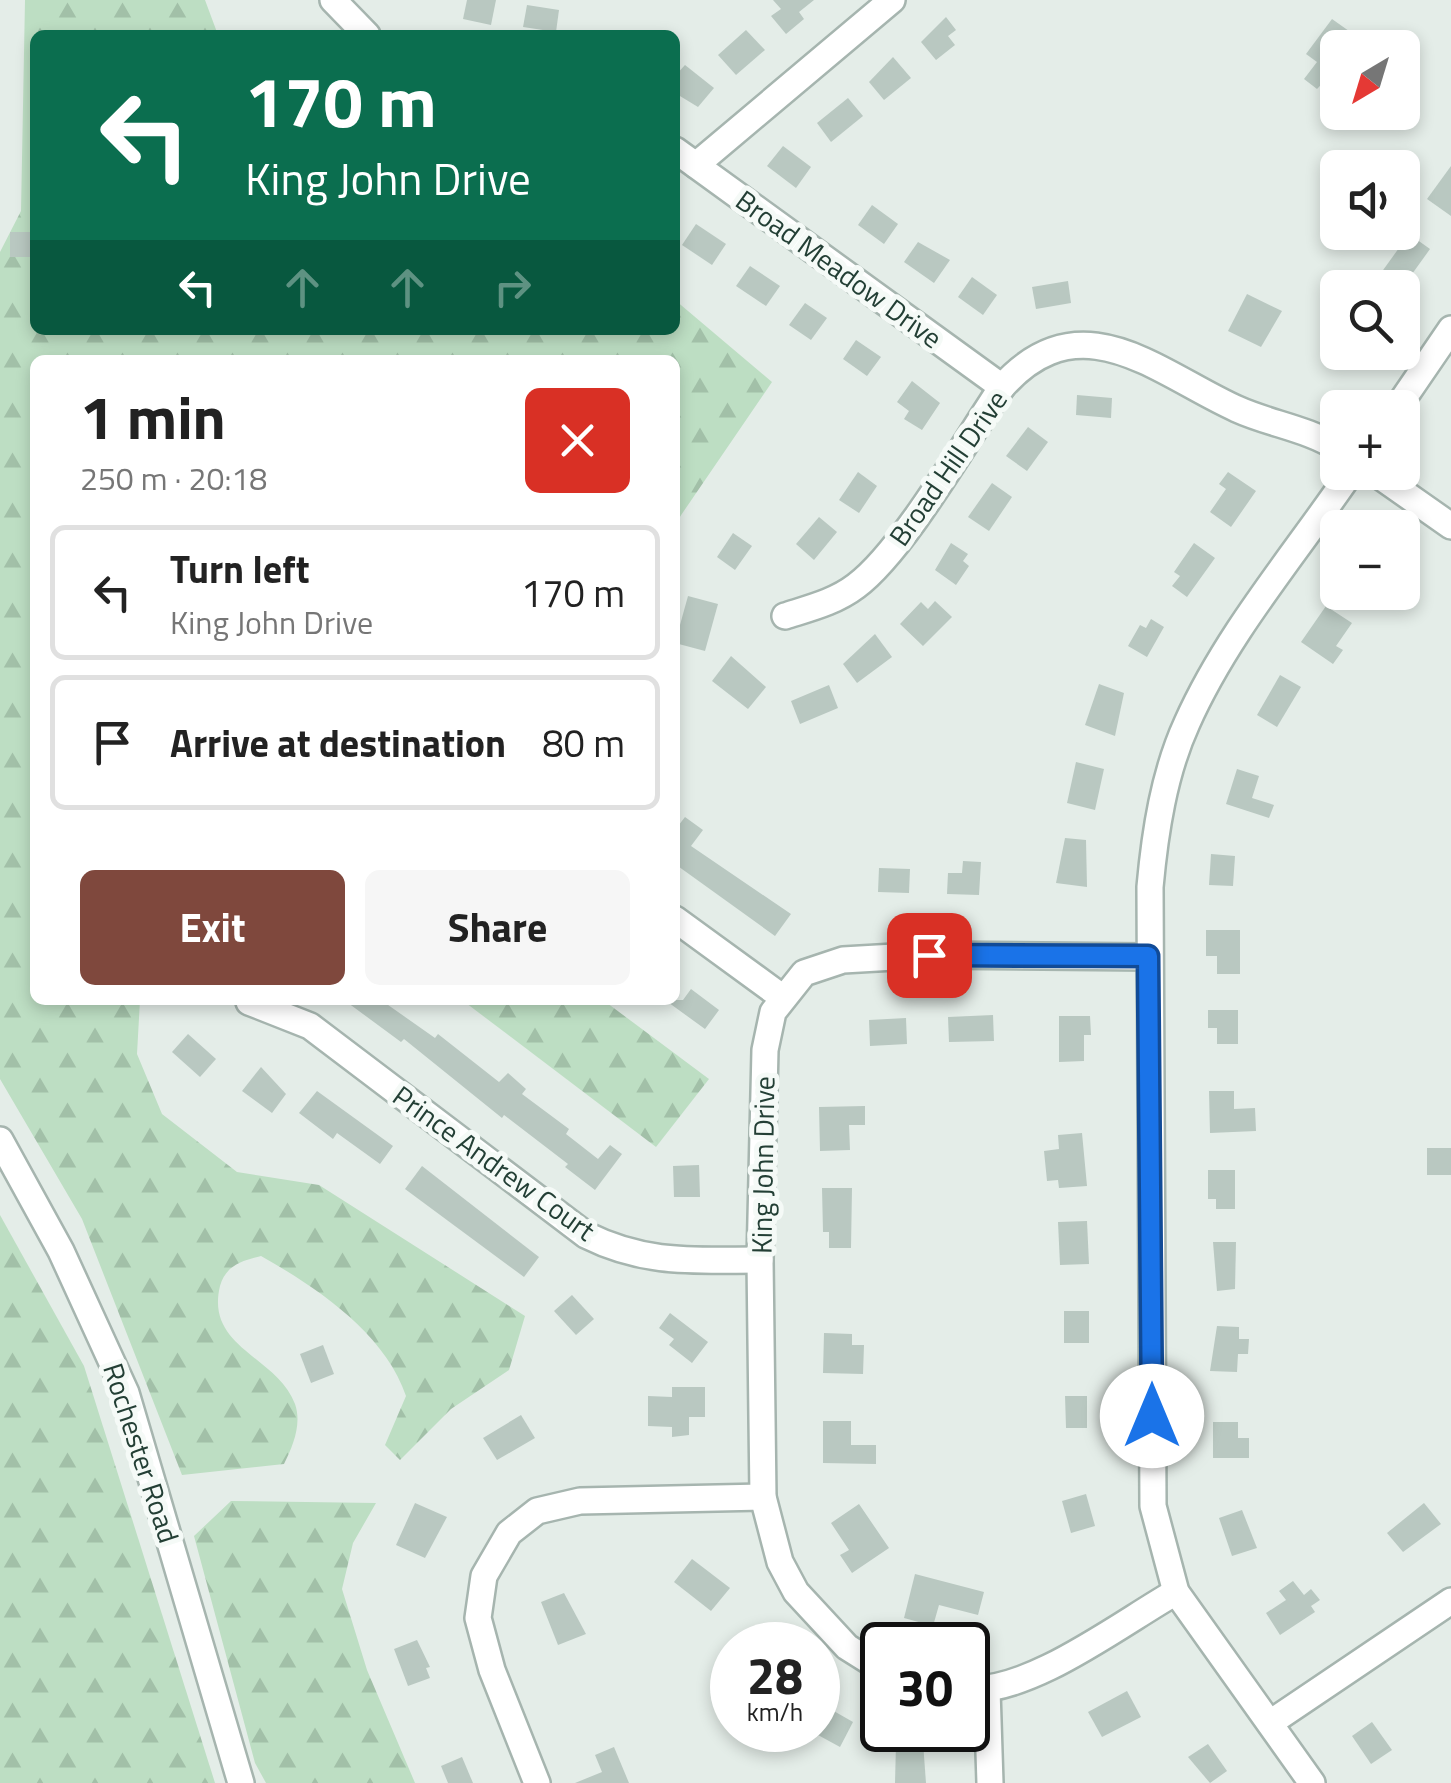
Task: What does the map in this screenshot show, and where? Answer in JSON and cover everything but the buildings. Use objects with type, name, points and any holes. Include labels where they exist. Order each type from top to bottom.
[{"type":"street","points":[[333,0],[362,30]]},
{"type":"street","points":[[686,158],[892,0]]},
{"type":"street","name":"Broad Meadow Drive","points":[[686,158],[1002,387]]},
{"type":"street","points":[[1409,390],[1451,329]]},
{"type":"street","name":"Broad Hill Drive","points":[[786,616],[836,600],[886,556],[1002,387],[1024,367],[1062,349],[1114,350],[1168,369],[1246,413],[1320,439]]},
{"type":"street","points":[[1312,1783],[1176,1592],[1154,1506],[1148,956],[1154,842],[1186,724],[1220,662],[1339,490]]},
{"type":"street","points":[[1400,490],[1451,526]]},
{"type":"street","points":[[680,923],[782,996],[804,974],[844,960],[929,955],[1148,956]]},
{"type":"street","name":"King John Drive","points":[[782,996],[772,1012],[765,1050],[760,1260],[763,1497],[780,1562],[796,1592],[847,1647],[860,1656]]},
{"type":"street","name":"Prince Andrew Court","points":[[256,1005],[310,1026],[598,1241],[654,1260],[760,1260]]},
{"type":"street","name":"Rochester Road","points":[[0,1140],[61,1251],[126,1393],[241,1783]]},
{"type":"street","points":[[537,1783],[492,1670],[478,1618],[484,1576],[509,1533],[537,1511],[580,1501],[763,1497]]},
{"type":"street","points":[[990,1686],[1029,1675],[1176,1592]]},
{"type":"street","points":[[1270,1723],[1451,1601]]},
{"type":"street","points":[[986,1752],[990,1783]]},
{"type":"green space","points":[[25,0],[205,0],[216,30],[30,30],[30,335],[680,335],[680,304],[772,382],[680,517],[680,355],[30,355],[30,1005],[140,1005],[137,1054],[162,1114],[237,1172],[319,1185],[525,1316],[509,1370],[451,1409],[400,1460],[385,1445],[406,1396],[382,1352],[326,1297],[261,1256],[241,1262],[226,1273],[218,1307],[232,1338],[274,1374],[295,1404],[297,1427],[293,1442],[284,1464],[182,1475],[82,1219],[0,1079],[0,252],[21,211]]},
{"type":"green space","points":[[469,1005],[610,1005],[709,1079],[656,1147]]},
{"type":"green space","points":[[0,1215],[84,1366],[215,1783],[0,1783]]},
{"type":"green space","points":[[231,1501],[376,1503],[353,1543],[342,1589],[367,1670],[415,1783],[266,1783],[255,1763],[194,1536]]},
{"type":"route","points":[[929,955],[1148,956],[1152,1416]]}]
